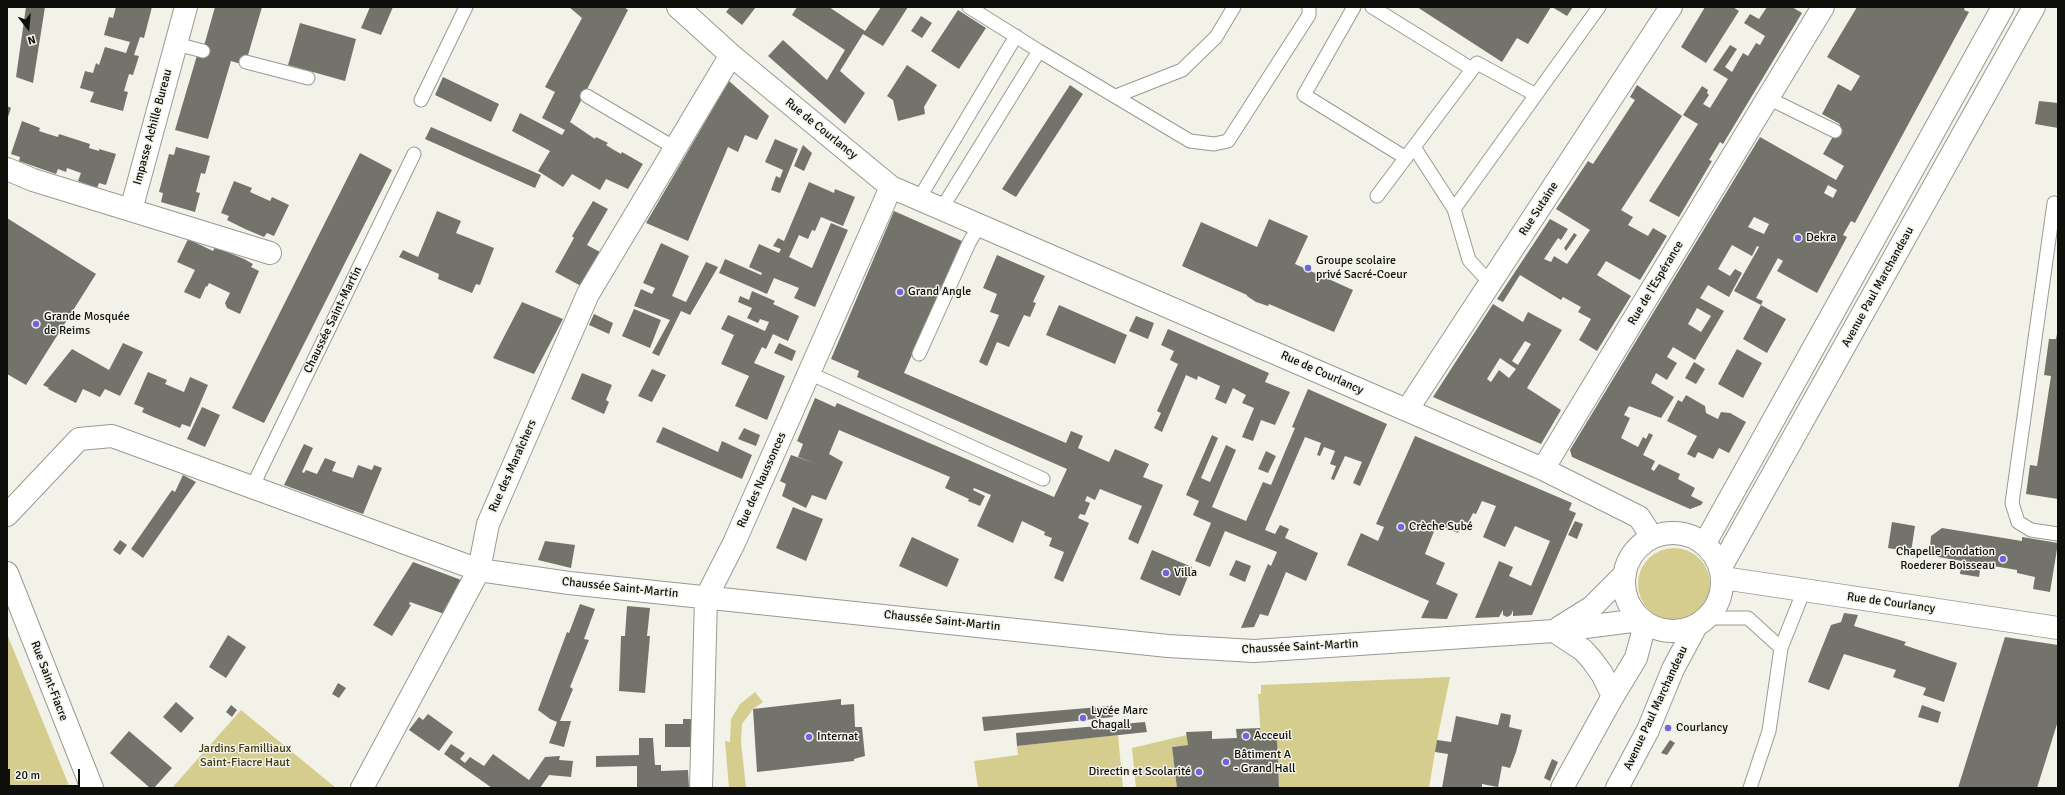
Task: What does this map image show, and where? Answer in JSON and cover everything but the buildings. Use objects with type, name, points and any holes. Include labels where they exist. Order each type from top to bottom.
[{"type":"street","name":"Impasse Achille Bureau","points":[[131,210],[186,7]]},
{"type":"street","name":"Rue de Courlancy","points":[[678,7],[731,55],[891,187],[920,197],[942,208],[1543,469],[1639,517],[1652,538]]},
{"type":"street","name":"Rue Sutaine","points":[[1406,410],[1671,7]]},
{"type":"street","name":"Rue de l'Espérance","points":[[1543,469],[1823,7]]},
{"type":"street","points":[[1704,543],[2003,7]]},
{"type":"street","name":"Avenue Paul Marchandeau","points":[[1722,572],[2034,7]]},
{"type":"street","name":"Rue des Maraîchers","points":[[362,788],[479,570],[488,524],[588,294],[731,55]]},
{"type":"street","points":[[1917,161],[1941,174]]},
{"type":"street","points":[[7,169],[33,180],[270,253]]},
{"type":"street","name":"Rue des Naussonces","points":[[701,788],[706,598],[734,543],[891,187]]},
{"type":"street","name":"Chaussée Saint-Martin","points":[[7,515],[79,439],[112,436],[479,570],[569,583],[706,598],[870,613],[1168,646],[1254,651],[1554,631],[1592,607],[1624,574]]},
{"type":"street","points":[[1665,533],[1679,533],[1693,536],[1704,543],[1715,554],[1722,572],[1720,600],[1701,623],[1669,632],[1656,629],[1643,622],[1628,603],[1624,589],[1624,574],[1630,559],[1639,547],[1652,538],[1665,533]]},
{"type":"street","name":"Rue de Courlancy","points":[[1722,572],[1804,590],[2058,628]]},
{"type":"street","name":"Rue Saint-Fiacre","points":[[7,573],[92,788]]},
{"type":"street","points":[[1554,631],[1643,622]]},
{"type":"street","points":[[1562,788],[1636,658],[1643,622]]},
{"type":"street","name":"Avenue Paul Marchandeau","points":[[1617,788],[1648,730],[1673,668],[1701,623]]},
{"type":"street","points":[[1554,631],[1583,650],[1602,674],[1613,696]]},
{"type":"lane","points":[[421,100],[466,7]]},
{"type":"lane","points":[[969,7],[1039,51],[1190,141],[1214,144],[1228,141],[1309,15],[1309,7]]},
{"type":"lane","points":[[1116,96],[1182,70],[1216,37],[1234,7]]},
{"type":"lane","points":[[1354,7],[1304,95],[1406,158]]},
{"type":"lane","points":[[1372,7],[1472,69]]},
{"type":"lane","points":[[1454,209],[1599,7]]},
{"type":"lane","points":[[920,197],[1016,36]]},
{"type":"lane","points":[[176,44],[203,51]]},
{"type":"lane","points":[[942,208],[1039,51]]},
{"type":"lane","points":[[246,62],[308,78]]},
{"type":"lane","points":[[1377,196],[1477,63],[1536,95]]},
{"type":"lane","points":[[587,96],[675,148]]},
{"type":"lane","points":[[1768,98],[1835,131]]},
{"type":"lane","points":[[1414,147],[1454,209],[1469,260],[1490,283]]},
{"type":"lane","name":"Chaussée Saint-Martin","points":[[253,488],[414,154]]},
{"type":"lane","points":[[2054,203],[2012,503],[2018,522],[2031,530],[2058,534]]},
{"type":"lane","points":[[919,354],[969,243],[980,224]]},
{"type":"lane","points":[[809,373],[1043,479]]},
{"type":"lane","points":[[1750,788],[1769,731],[1781,648],[1804,590]]},
{"type":"lane","points":[[1701,623],[1748,618],[1781,648]]},
{"type":"green space","points":[[1674,548],[1688,551],[1700,558],[1707,570],[1710,584],[1707,598],[1700,610],[1688,617],[1674,620],[1660,617],[1648,610],[1641,598],[1638,584],[1641,570],[1648,558],[1660,551]]},
{"type":"green space","points":[[7,634],[70,788],[7,788]]},
{"type":"green space","points":[[1450,677],[1429,788],[1279,788],[1277,738],[1261,738],[1258,694],[1261,694],[1261,685]]},
{"type":"green space","points":[[755,692],[763,702],[753,709],[742,724],[741,742],[746,788],[729,788],[725,741],[730,742],[731,719],[740,704]]},
{"type":"green space","name":"Jardins Familliaux Saint-Fiacre Haut","points":[[241,710],[336,788],[172,788]]},
{"type":"green space","points":[[1118,735],[1123,788],[978,788],[974,761],[1018,755],[1017,746]]},
{"type":"green space","points":[[1187,735],[1188,745],[1172,747],[1177,787],[1136,788],[1132,748]]},
{"type":"place","name":"Dekra","points":[[1798,238]]},
{"type":"place","name":"Groupe scolaire privé Sacré-Coeur","points":[[1308,268]]},
{"type":"place","name":"Grand Angle","points":[[900,292]]},
{"type":"place","name":"Grande Mosquée de Reims","points":[[36,324]]},
{"type":"place","name":"Crèche Subé","points":[[1401,527]]},
{"type":"place","name":"Chapelle Fondation Roederer Boisseau","points":[[2003,559]]},
{"type":"place","name":"Villa","points":[[1166,573]]},
{"type":"place","name":"Lycée Marc Chagall","points":[[1083,718]]},
{"type":"place","name":"Courlancy","points":[[1668,728]]},
{"type":"place","name":"Acceuil","points":[[1246,736]]},
{"type":"place","name":"Internat","points":[[809,737]]},
{"type":"place","name":"Bâtiment A - Grand Hall","points":[[1226,762]]},
{"type":"place","name":"Directin et Scolarité","points":[[1199,772]]}]
